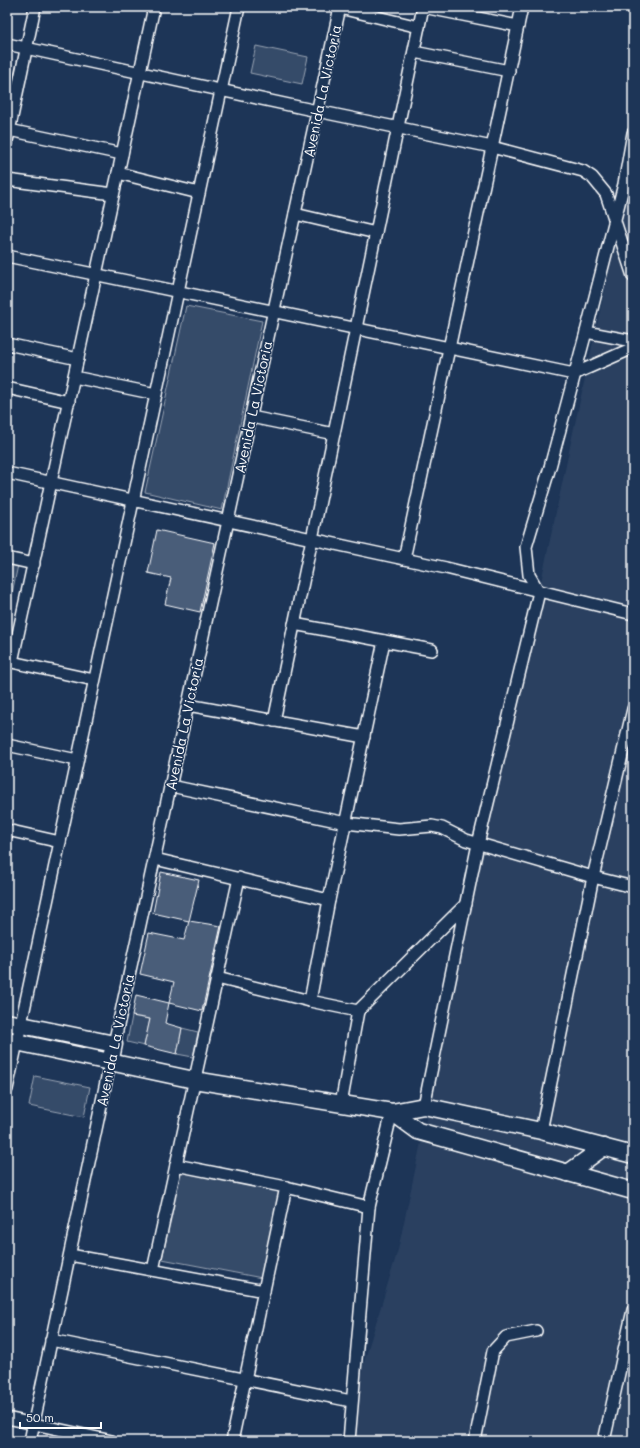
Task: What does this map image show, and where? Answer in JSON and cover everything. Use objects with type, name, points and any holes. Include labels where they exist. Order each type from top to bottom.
[{"type":"street","points":[[7,141],[35,7]]},
{"type":"street","points":[[94,680],[10,662],[34,564],[154,7]]},
{"type":"street","points":[[7,1089],[14,1023],[60,842],[239,7]]},
{"type":"street","points":[[274,721],[423,7],[518,26]]},
{"type":"street","points":[[404,559],[522,7]]},
{"type":"street","points":[[340,8],[420,27]]},
{"type":"street","name":"Avenida La Victoria","points":[[30,1441],[114,1044],[340,8]]},
{"type":"street","points":[[7,44],[492,147],[583,171],[595,180],[606,194],[633,276]]},
{"type":"street","points":[[414,52],[509,72]]},
{"type":"street","points":[[9,130],[122,154]]},
{"type":"street","points":[[424,1106],[478,844],[539,592],[528,575],[526,547],[550,467],[614,221],[629,184],[633,133]]},
{"type":"street","points":[[118,173],[199,192]]},
{"type":"street","points":[[7,180],[113,194]]},
{"type":"street","points":[[295,214],[376,233]]},
{"type":"street","points":[[7,256],[574,374],[633,348]]},
{"type":"street","points":[[586,332],[633,341]]},
{"type":"street","points":[[7,344],[78,359]]},
{"type":"street","points":[[74,376],[156,394]]},
{"type":"street","points":[[7,388],[69,402]]},
{"type":"street","points":[[251,417],[334,434]]},
{"type":"street","points":[[7,473],[446,568],[633,614]]},
{"type":"street","points":[[7,558],[34,564]]},
{"type":"street","points":[[294,624],[432,650]]},
{"type":"street","points":[[310,1001],[384,641]]},
{"type":"street","points":[[188,705],[364,737]]},
{"type":"street","points":[[541,1131],[593,877],[633,709]]},
{"type":"street","points":[[7,745],[78,760]]},
{"type":"street","points":[[171,786],[346,822],[399,829],[432,826],[442,828],[466,840],[478,844],[633,887]]},
{"type":"street","points":[[7,830],[60,842]]},
{"type":"street","points":[[155,859],[330,900]]},
{"type":"street","points":[[152,1270],[238,878]]},
{"type":"street","points":[[341,1104],[358,1011],[466,904]]},
{"type":"street","points":[[217,978],[310,1001],[358,1011]]},
{"type":"street","points":[[14,1023],[114,1044]]},
{"type":"street","points":[[12,1041],[194,1080],[341,1104],[392,1112],[424,1106],[541,1131],[633,1155]]},
{"type":"street","points":[[392,1112],[418,1131],[633,1191]]},
{"type":"street","points":[[348,1441],[369,1207],[392,1112]]},
{"type":"street","points":[[568,1173],[604,1148]]},
{"type":"street","points":[[176,1165],[286,1187],[369,1207]]},
{"type":"street","points":[[232,1441],[286,1187]]},
{"type":"street","points":[[70,1255],[264,1291]]},
{"type":"street","points":[[604,1441],[633,1310]]},
{"type":"street","points":[[475,1441],[493,1351],[506,1337],[536,1331]]},
{"type":"street","points":[[51,1340],[351,1401]]},
{"type":"street","points":[[7,1418],[112,1441]]},
{"type":"shaded area","points":[[256,46],[308,57],[302,84],[250,73]]},
{"type":"shaded area","points":[[633,162],[633,1441],[347,1441],[362,1369],[398,1250],[574,428]]},
{"type":"shaded area","points":[[186,306],[262,321],[222,510],[145,492]]},
{"type":"shaded area","points":[[7,563],[18,565],[7,617]]},
{"type":"shaded area","points":[[132,1016],[150,1019],[144,1046],[127,1042]]},
{"type":"shaded area","points":[[182,1028],[198,1032],[193,1057],[177,1054]]},
{"type":"shaded area","points":[[35,1076],[90,1087],[84,1117],[29,1106]]},
{"type":"shaded area","points":[[180,1172],[281,1191],[262,1278],[162,1259]]},
{"type":"building","points":[[157,530],[215,543],[200,612],[165,604],[171,578],[148,573]]},
{"type":"building","points":[[161,872],[199,880],[189,921],[153,913]]},
{"type":"building","points":[[189,921],[221,926],[202,1011],[169,1003],[174,982],[140,974],[149,933],[184,940]]},
{"type":"building","points":[[136,995],[169,1003],[165,1023],[182,1028],[177,1054],[144,1046],[150,1019],[132,1016]]}]
